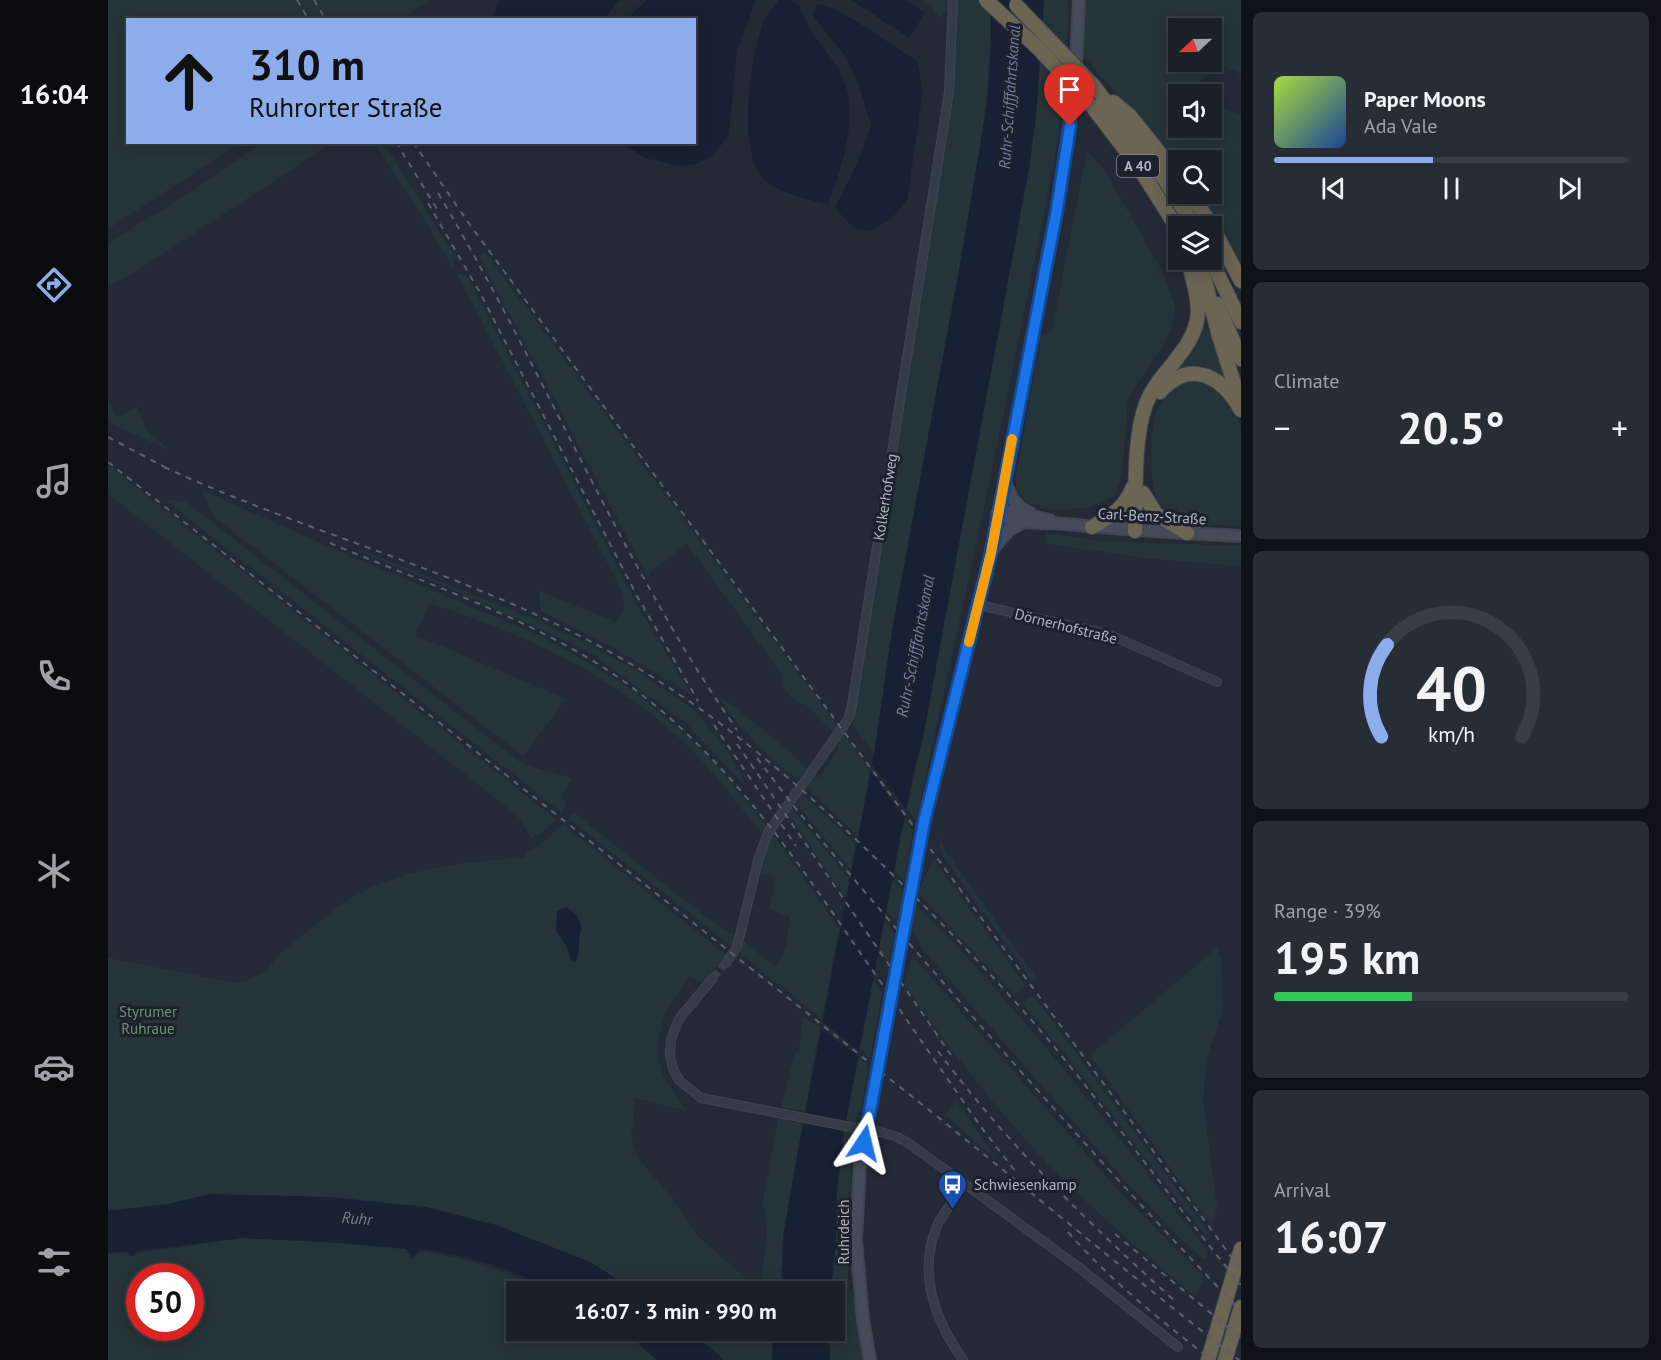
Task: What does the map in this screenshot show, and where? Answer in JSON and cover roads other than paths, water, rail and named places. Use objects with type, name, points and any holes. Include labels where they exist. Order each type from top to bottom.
[{"type":"highway","name":"A 40","points":[[986,0],[1038,48],[1091,105],[1129,154],[1169,216]]},
{"type":"highway","name":"A 40","points":[[1010,0],[1093,85],[1165,180],[1188,216]]},
{"type":"highway","points":[[1093,85],[1130,116],[1168,163]]},
{"type":"highway","points":[[1197,204],[1209,221],[1241,280]]},
{"type":"highway","points":[[1140,531],[1136,479],[1140,433],[1151,393],[1189,344],[1195,330],[1198,312],[1197,296],[1191,270]]},
{"type":"highway","points":[[1200,270],[1241,359]]},
{"type":"highway","points":[[1216,270],[1241,322]]},
{"type":"highway","points":[[1204,277],[1219,336],[1241,405]]},
{"type":"highway","points":[[1140,531],[1143,453],[1148,423],[1154,402],[1166,385],[1186,375],[1204,374],[1227,388],[1241,410]]},
{"type":"highway","points":[[1092,528],[1123,505],[1136,479]]},
{"type":"highway","points":[[1143,493],[1156,514],[1187,533]]},
{"type":"highway","points":[[1208,1360],[1241,1249]]},
{"type":"highway","points":[[1225,1360],[1241,1307]]},
{"type":"main road","name":"Ruhrdeich","points":[[870,1360],[862,1320],[858,1269],[856,1228],[860,1173],[924,822],[991,553],[1057,209],[1075,85],[1079,0]]},
{"type":"main road","points":[[1004,479],[1016,503],[1035,515]]},
{"type":"main road","name":"Carl-Benz-Straße","points":[[998,513],[1013,512],[1035,515],[1062,524]]},
{"type":"main road","name":"Carl-Benz-Straße","points":[[998,513],[1009,520],[1022,523],[1241,536]]},
{"type":"main road","points":[[991,553],[1009,530],[1022,523]]},
{"type":"street","name":"Kolkerhofweg","points":[[726,963],[736,947],[759,857],[768,833],[847,721],[851,711],[949,92],[953,0]]},
{"type":"street","name":"Dörnerhofstraße","points":[[979,605],[1108,634],[1217,682]]},
{"type":"street","points":[[710,981],[679,1019],[670,1039],[673,1069],[679,1080],[700,1098],[895,1136],[908,1143],[1077,1266],[1178,1347]]},
{"type":"street","points":[[963,1360],[948,1339],[938,1318],[930,1293],[928,1270],[930,1247],[938,1224],[965,1184]]},
{"type":"water","points":[[501,0],[620,0],[605,18],[494,18]]},
{"type":"water","points":[[647,0],[756,0],[737,51],[729,134],[714,155],[697,164],[679,166],[645,158],[624,144],[696,144],[696,18],[628,18]]},
{"type":"water","points":[[779,0],[790,0],[799,5],[812,32],[840,72],[846,88],[850,122],[848,139],[828,205],[792,194],[767,182],[754,162],[750,144],[748,101],[754,57],[763,23]]},
{"type":"water","points":[[852,0],[906,0],[925,13],[909,38]]},
{"type":"water","name":"Ruhr-Schifffahrtskanal","points":[[991,0],[1044,0],[1036,116],[1029,168],[923,737],[915,765],[844,1131],[837,1192],[832,1281],[781,1281],[783,1236],[874,755],[892,630],[980,147],[988,95]]},
{"type":"water","points":[[817,4],[852,19],[917,61],[923,90],[907,201],[891,219],[869,231],[853,228],[835,208],[856,166],[871,126],[859,85],[845,56],[812,15]]},
{"type":"water","points":[[567,907],[577,915],[582,928],[576,962],[572,962],[556,930],[557,911]]},
{"type":"water","name":"Ruhr","points":[[211,1194],[330,1197],[426,1207],[496,1225],[590,1262],[620,1281],[532,1281],[505,1269],[454,1255],[421,1249],[412,1258],[406,1249],[341,1243],[243,1238],[137,1251],[132,1256],[127,1251],[108,1252],[108,1211],[168,1204]]},
{"type":"water","points":[[634,1341],[702,1341],[724,1360],[657,1360]]},
{"type":"water","points":[[773,1341],[829,1341],[830,1360],[772,1360]]},
{"type":"tunnel","points":[[713,978],[726,963]]},
{"type":"railway","points":[[297,0],[308,18]]},
{"type":"railway","points":[[314,0],[325,18]]},
{"type":"railway","points":[[397,144],[437,209]]},
{"type":"railway","points":[[414,144],[470,225],[1241,1270]]},
{"type":"railway","points":[[438,193],[497,297],[606,509],[672,629],[737,730]]},
{"type":"railway","points":[[428,203],[479,291],[637,596],[698,701]]},
{"type":"railway","points":[[108,437],[172,471]]},
{"type":"railway","points":[[108,462],[801,1008],[1239,1360]]},
{"type":"railway","points":[[164,467],[218,491],[440,574],[548,620],[642,671],[720,723],[827,812],[916,897],[995,980],[1052,1044],[1241,1285]]},
{"type":"railway","points":[[330,543],[535,629],[598,664],[637,691],[673,721],[706,753],[768,824],[823,899],[981,1127],[1015,1171]]},
{"type":"railway","points":[[714,725],[796,846]]},
{"type":"railway","points":[[737,744],[951,1055]]},
{"type":"railway","points":[[757,758],[835,857],[972,1016],[1105,1165],[1241,1311]]},
{"type":"railway","points":[[938,1051],[992,1118],[1050,1182],[1175,1301]]},
{"type":"railway","points":[[1068,1232],[1137,1300],[1212,1360]]},
{"type":"railway","points":[[1115,1234],[1241,1338]]},
{"type":"place","name":"Schwiesenkamp","points":[[953,1210]]},
{"type":"park label","name":"Styrumer Ruhraue","points":[[148,1020]]}]
